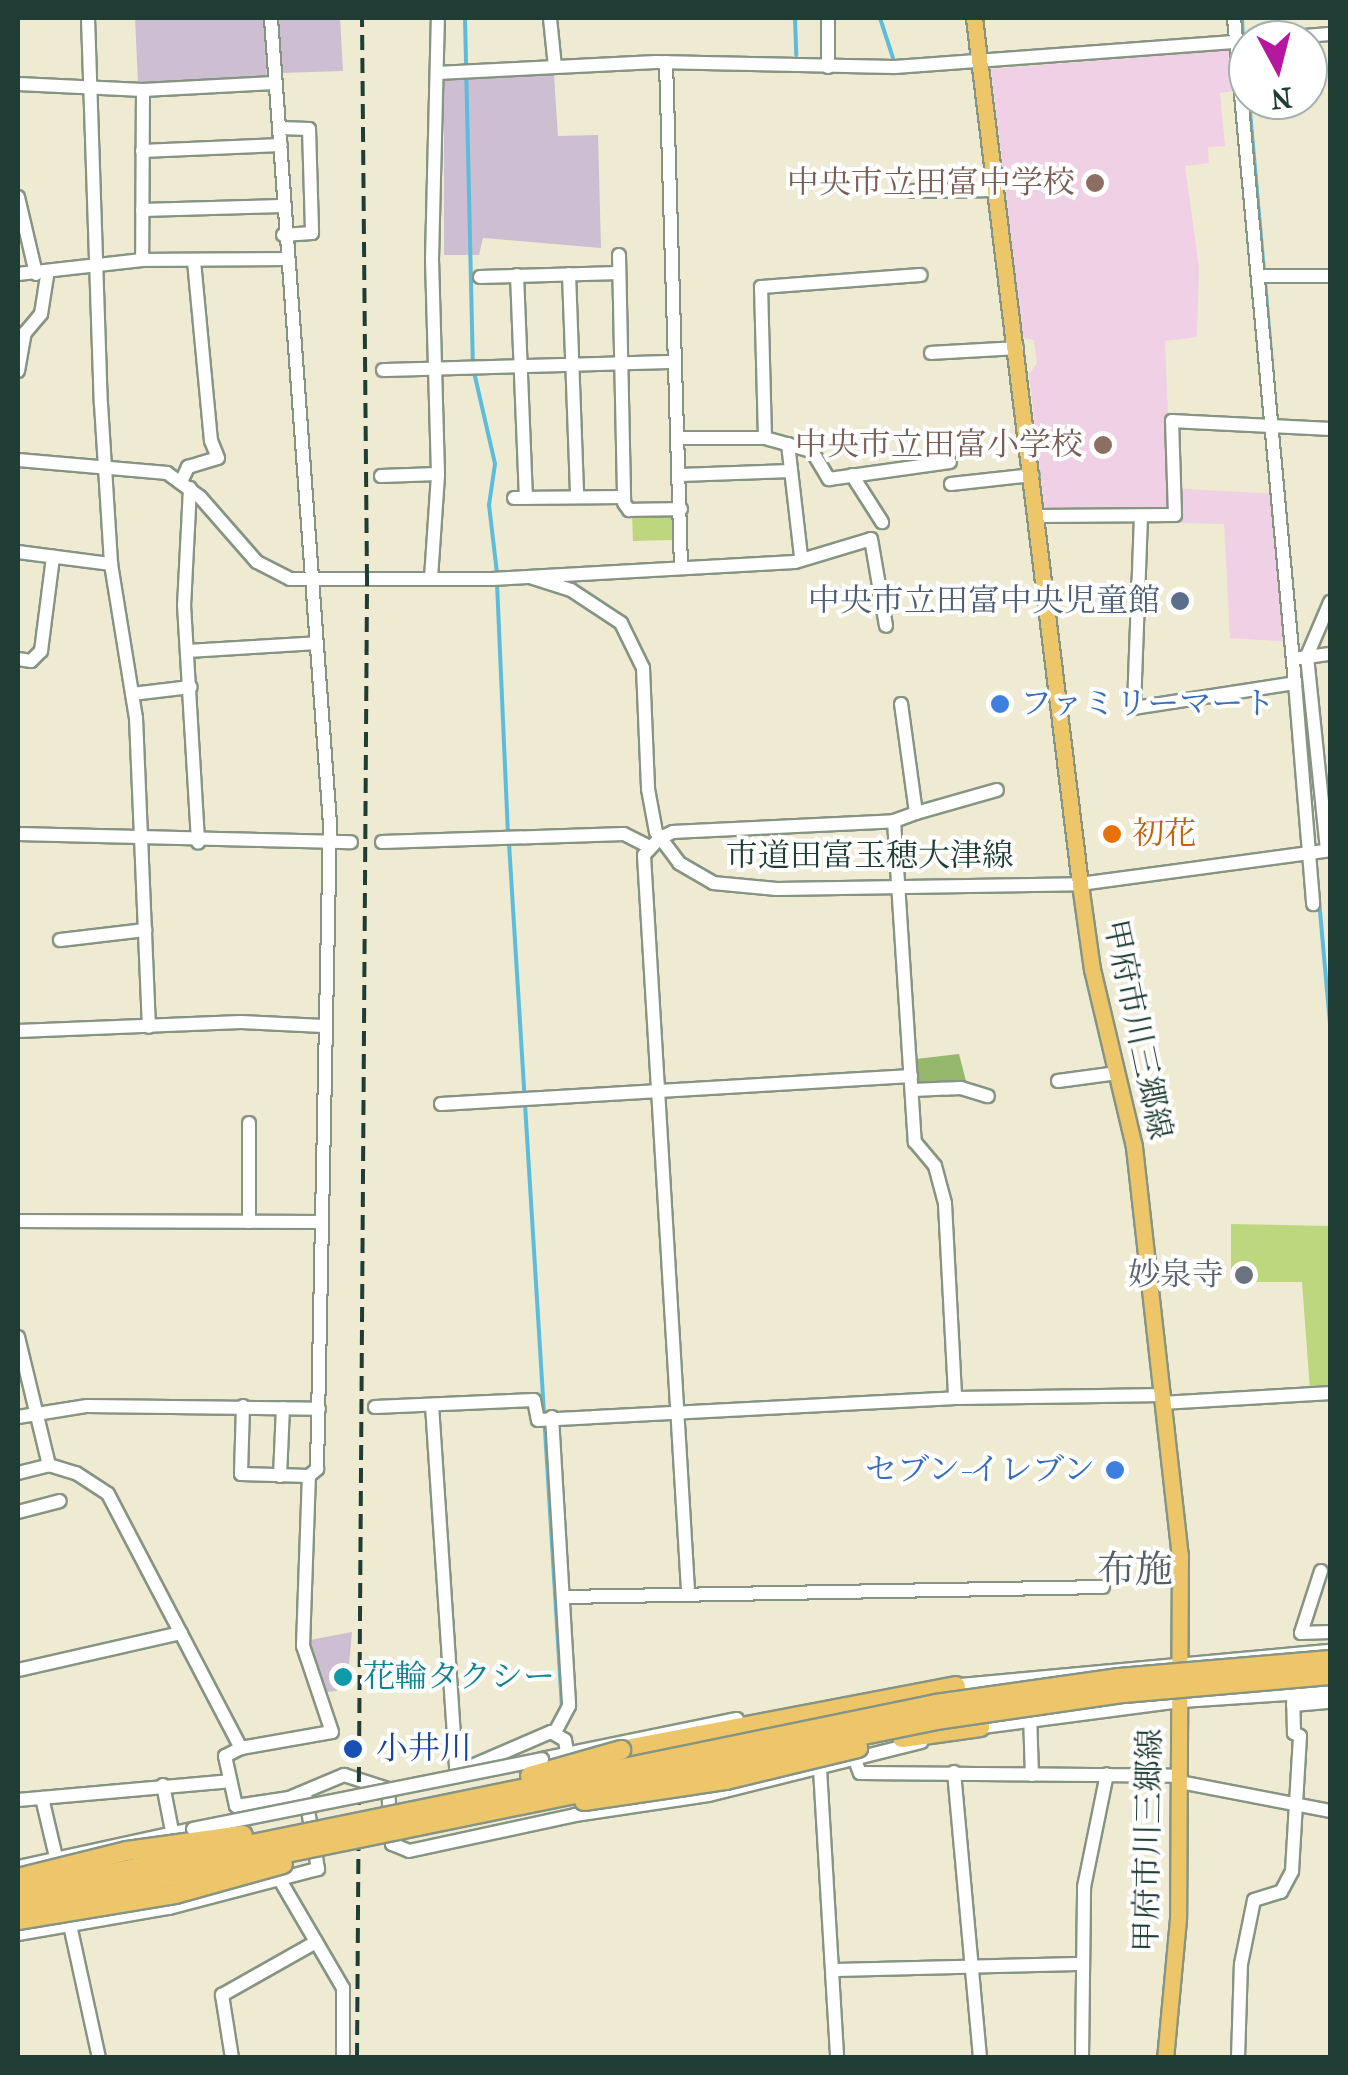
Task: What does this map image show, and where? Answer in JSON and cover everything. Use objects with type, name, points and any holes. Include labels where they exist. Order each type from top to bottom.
[{"type":"highway","points":[[18,1920],[174,1894],[480,1797],[990,1695],[1330,1660]]},
{"type":"highway","points":[[506,1806],[997,1710],[1330,1675]]},
{"type":"highway","points":[[480,1797],[505,1783],[621,1750],[956,1686]]},
{"type":"highway","points":[[18,1878],[160,1846],[687,1787],[902,1738],[980,1727]]},
{"type":"highway","points":[[18,1892],[422,1816]]},
{"type":"highway","points":[[18,1908],[422,1816]]},
{"type":"main road","name":"甲府市川三郷線","points":[[974,18],[1033,474],[1080,884],[1139,1178],[1180,1556],[1178,1919],[1165,2058]]},
{"type":"street","points":[[88,18],[93,266],[109,464],[111,564],[132,694],[148,1027]]},
{"type":"street","points":[[243,1406],[241,1474],[308,1476],[318,1469],[327,842],[317,643],[284,259],[281,146],[271,18]]},
{"type":"street","points":[[431,578],[438,474],[432,259],[438,18]]},
{"type":"street","points":[[550,18],[556,67]]},
{"type":"street","points":[[828,18],[828,67]]},
{"type":"street","points":[[437,73],[666,62],[828,67],[980,61],[1228,42]]},
{"type":"street","points":[[666,62],[672,362],[682,566]]},
{"type":"street","points":[[18,84],[143,90],[274,83]]},
{"type":"street","points":[[142,260],[143,90]]},
{"type":"street","points":[[1249,120],[1319,852],[1313,904]]},
{"type":"street","points":[[279,128],[310,128],[312,233],[283,234]]},
{"type":"street","points":[[142,151],[281,146]]},
{"type":"street","points":[[913,191],[997,190]]},
{"type":"street","points":[[18,197],[41,275],[41,314],[25,333],[18,371]]},
{"type":"street","points":[[142,210],[282,206]]},
{"type":"street","points":[[619,256],[624,497],[630,510],[681,508]]},
{"type":"street","points":[[18,274],[41,275],[142,260],[284,259]]},
{"type":"street","points":[[194,262],[218,458],[188,467],[186,485],[188,651],[198,843]]},
{"type":"street","points":[[480,277],[619,273]]},
{"type":"street","points":[[569,274],[577,497]]},
{"type":"street","points":[[765,438],[761,287],[921,275]]},
{"type":"street","points":[[1263,275],[1330,276]]},
{"type":"street","points":[[517,276],[520,498],[624,497]]},
{"type":"street","points":[[931,353],[1017,348]]},
{"type":"street","points":[[383,370],[672,362]]},
{"type":"street","points":[[1038,516],[1175,515],[1172,421],[1330,429]]},
{"type":"street","points":[[678,438],[765,438],[788,444],[812,451],[829,479],[950,462]]},
{"type":"street","points":[[788,444],[802,557]]},
{"type":"street","name":"市道田富玉穂大津線","points":[[18,460],[149,468],[186,485],[257,562],[290,579],[530,577],[598,604],[621,623],[637,651],[644,678],[654,842],[694,876],[736,888],[1080,884],[1319,852]]},
{"type":"street","points":[[680,475],[791,471]]},
{"type":"street","points":[[381,476],[438,474]]},
{"type":"street","points":[[951,484],[1033,474]]},
{"type":"street","points":[[852,475],[882,522]]},
{"type":"street","points":[[1140,516],[1134,708],[1295,683]]},
{"type":"street","points":[[530,577],[802,557],[871,539],[886,626]]},
{"type":"street","points":[[18,552],[111,564]]},
{"type":"street","points":[[18,660],[31,661],[41,651],[53,557]]},
{"type":"street","points":[[1319,852],[1295,683],[1299,658],[1330,602]]},
{"type":"street","points":[[188,651],[317,643]]},
{"type":"street","points":[[1299,658],[1330,654]]},
{"type":"street","points":[[132,694],[191,687]]},
{"type":"street","points":[[902,704],[916,814]]},
{"type":"street","points":[[382,842],[510,841],[624,834],[654,842],[673,832],[894,821],[997,790]]},
{"type":"street","points":[[894,821],[916,1142],[935,1166],[945,1204],[955,1398]]},
{"type":"street","points":[[18,834],[141,842],[351,842]]},
{"type":"street","points":[[654,842],[658,1091],[688,1590]]},
{"type":"street","points":[[60,940],[145,930]]},
{"type":"street","points":[[18,1030],[323,1026]]},
{"type":"street","points":[[1058,1082],[1118,1074]]},
{"type":"street","points":[[442,1104],[658,1091],[912,1083],[961,1088],[988,1096]]},
{"type":"street","points":[[249,1123],[249,1222]]},
{"type":"street","points":[[18,1221],[320,1222]]},
{"type":"street","points":[[18,1337],[49,1465]]},
{"type":"street","points":[[545,1419],[955,1398],[1163,1400],[1330,1393]]},
{"type":"street","points":[[308,1476],[303,1646],[332,1732],[242,1748],[226,1756],[236,1806],[305,1792],[344,1775],[388,1789],[456,1771],[555,1732],[569,1706],[564,1597],[545,1419],[534,1400],[375,1406]]},
{"type":"street","points":[[432,1404],[456,1771]]},
{"type":"street","points":[[18,1417],[34,1410],[243,1406],[319,1409]]},
{"type":"street","points":[[280,1476],[283,1408]]},
{"type":"street","points":[[18,1473],[49,1465],[76,1473],[108,1494],[242,1748]]},
{"type":"street","points":[[18,1512],[60,1501]]},
{"type":"street","points":[[1321,1571],[1301,1633],[1330,1632]]},
{"type":"street","points":[[564,1597],[688,1590],[756,1596],[1104,1588]]},
{"type":"street","points":[[18,1670],[181,1633]]},
{"type":"street","points":[[18,1867],[172,1831],[692,1727],[1027,1676],[1182,1660],[1330,1652]]},
{"type":"street","points":[[1027,1676],[1032,1775]]},
{"type":"street","points":[[1293,1699],[1330,1691]]},
{"type":"street","points":[[1238,2058],[1241,1964],[1254,1900],[1281,1892],[1292,1871],[1300,1736],[1294,1733],[1293,1699]]},
{"type":"street","points":[[388,1789],[392,1844],[402,1850],[575,1814],[709,1795],[980,1727],[1031,1718],[1180,1701],[1330,1702]]},
{"type":"street","points":[[555,1732],[567,1754],[575,1814]]},
{"type":"street","points":[[855,1760],[860,1773],[1107,1774],[1180,1779],[1330,1812]]},
{"type":"street","points":[[820,1769],[836,2058]]},
{"type":"street","points":[[954,1772],[980,2058]]},
{"type":"street","points":[[1082,2058],[1084,1887],[1107,1774]]},
{"type":"street","points":[[18,1800],[230,1781]]},
{"type":"street","points":[[163,1785],[185,1904]]},
{"type":"street","points":[[18,1934],[185,1904],[318,1869],[305,1792]]},
{"type":"street","points":[[42,1798],[56,1858]]},
{"type":"street","points":[[280,1880],[343,1988],[343,2058]]},
{"type":"street","points":[[70,1925],[99,2058]]},
{"type":"street","points":[[232,2058],[222,1994],[316,1942]]},
{"type":"street","points":[[832,1970],[1081,1964]]},
{"type":"shaded area","points":[[135,18],[264,18],[267,81],[138,83]]},
{"type":"shaded area","points":[[276,18],[340,18],[343,71],[280,73]]},
{"type":"shaded area","points":[[1228,50],[1228,92],[1220,93],[1225,146],[1208,147],[1209,163],[1185,166],[1199,268],[1197,337],[1165,341],[1171,488],[1276,494],[1289,642],[1230,638],[1224,524],[1180,523],[1171,511],[1045,513],[1029,374],[1037,363],[1034,340],[1023,338],[991,69]]},
{"type":"shaded area","points":[[554,74],[558,136],[598,135],[601,248],[483,238],[479,255],[444,255],[444,78]]},
{"type":"shaded area","points":[[352,1632],[349,1664],[338,1664],[337,1691],[326,1692],[310,1640]]},
{"type":"green space","points":[[673,513],[673,540],[633,541],[632,514]]},
{"type":"green space","points":[[959,1054],[967,1085],[918,1083],[916,1059]]},
{"type":"green space","points":[[1231,1224],[1330,1226],[1330,1388],[1310,1390],[1302,1282],[1231,1282]]},
{"type":"waterway","points":[[465,18],[473,362]]},
{"type":"waterway","points":[[795,18],[796,55]]},
{"type":"waterway","points":[[880,18],[893,58]]},
{"type":"waterway","points":[[1251,120],[1264,271]]},
{"type":"waterway","points":[[1265,281],[1273,376]]},
{"type":"waterway","points":[[474,372],[495,464],[489,505],[497,573]]},
{"type":"waterway","points":[[497,583],[508,833]]},
{"type":"waterway","points":[[509,843],[562,1706]]},
{"type":"waterway","points":[[1318,889],[1330,1023]]},
{"type":"railway","points":[[357,2058],[367,579],[362,18]]},
{"type":"place","name":"中央市立田富中学校","points":[[1095,183]]},
{"type":"place","name":"中央市立田富小学校","points":[[1103,445]]},
{"type":"place","name":"中央市立田富中央児童館","points":[[1180,601]]},
{"type":"place","name":"ファミリーマート","points":[[1000,704]]},
{"type":"place","name":"初花","points":[[1112,834]]},
{"type":"place","name":"妙泉寺","points":[[1244,1275]]},
{"type":"place","name":"セブン-イレブン","points":[[1115,1470]]},
{"type":"place","name":"花輪タクシー","points":[[343,1677]]},
{"type":"place","name":"小井川","points":[[353,1749]]},
{"type":"district","name":"布施","points":[[1135,1570]]}]
